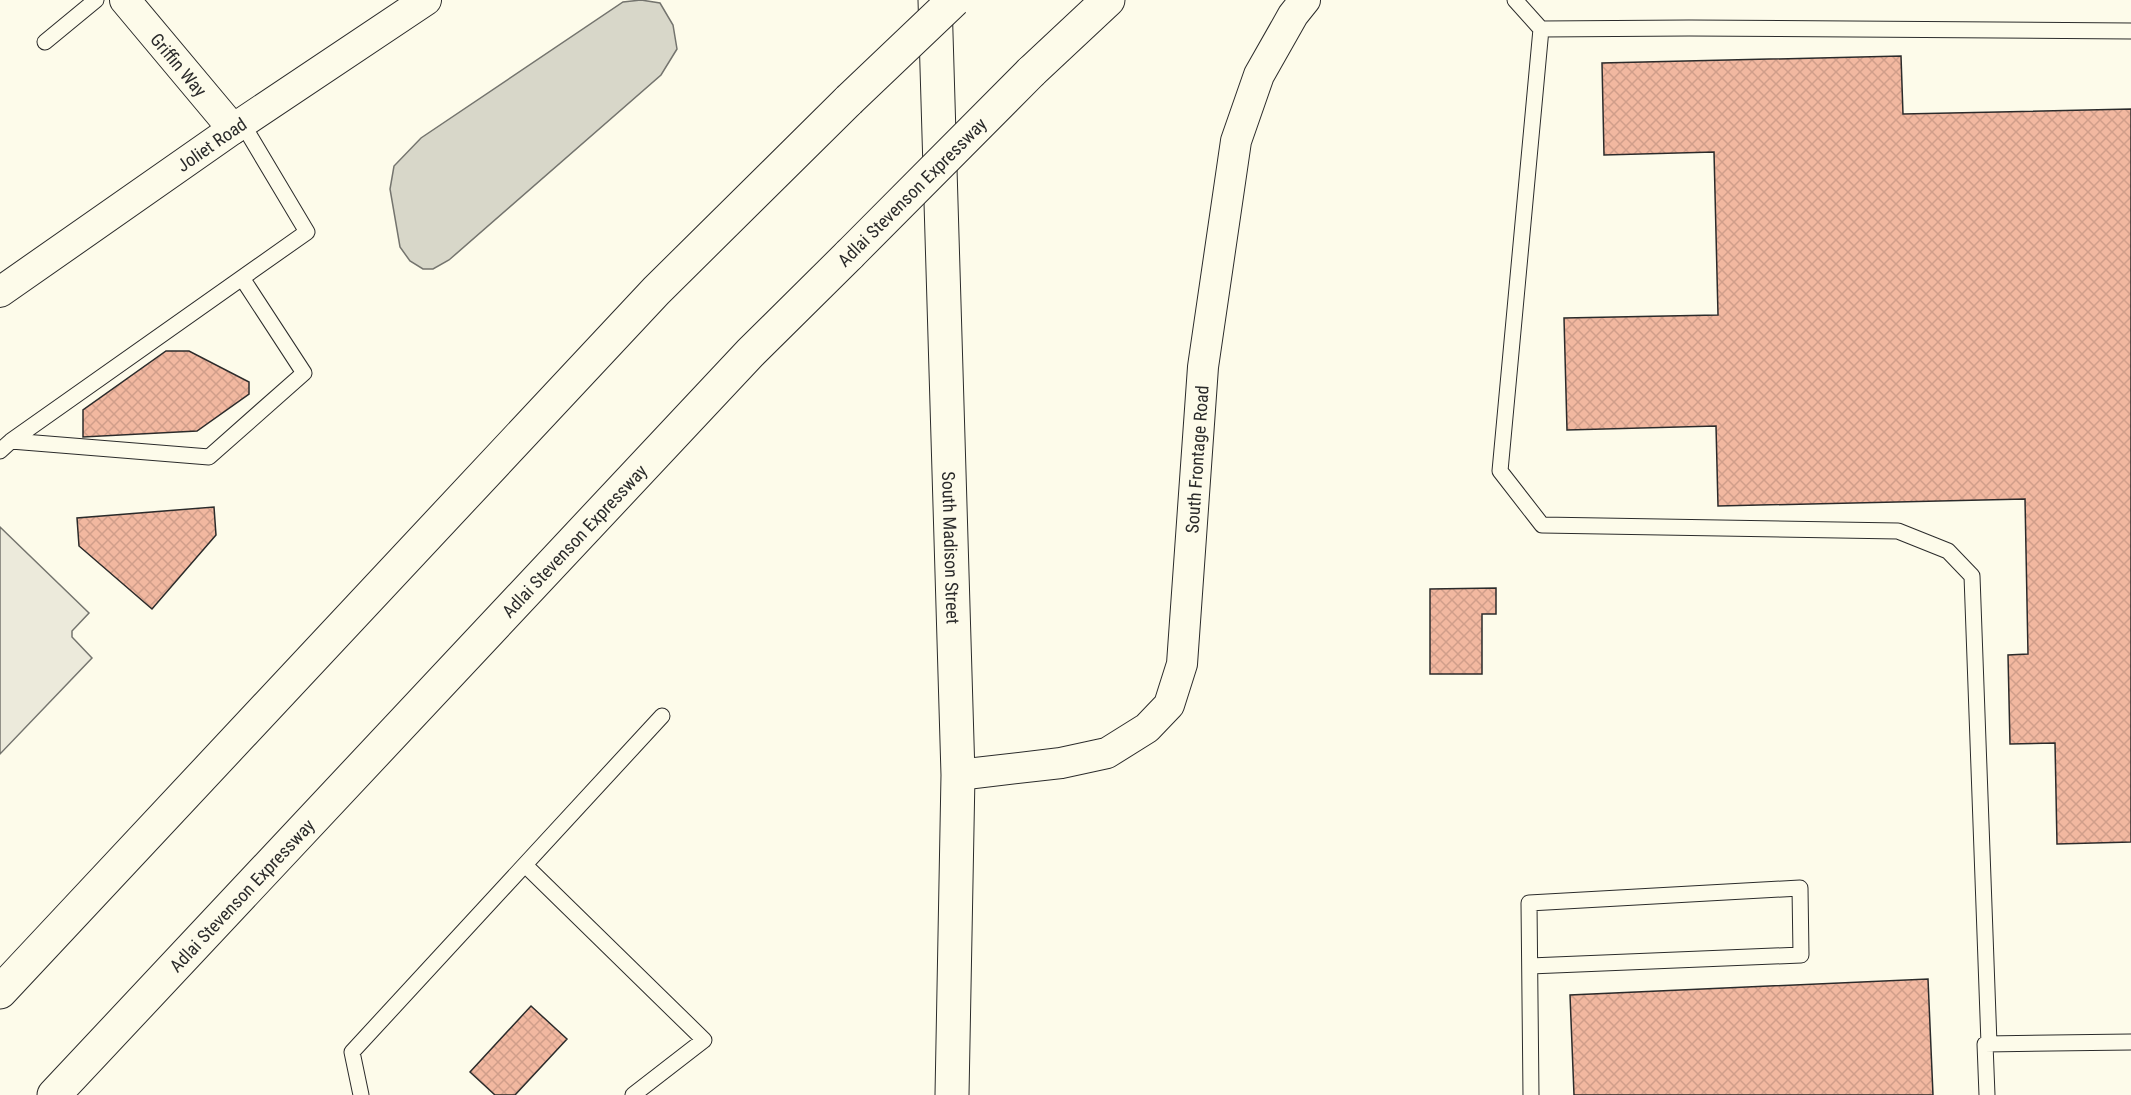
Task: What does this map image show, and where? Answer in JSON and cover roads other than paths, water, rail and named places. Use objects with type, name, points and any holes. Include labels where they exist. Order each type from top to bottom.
[{"type":"main road","name":"South Madison Street","points":[[935,0],[958,775],[952,1095]]},
{"type":"main road","points":[[0,992],[656,291],[849,100],[954,0]]},
{"type":"main road","name":"Adlai Stevenson Expressway","points":[[54,1095],[742,362],[1030,72],[1108,0]]},
{"type":"street","name":"Griffin Way","points":[[125,0],[238,126]]},
{"type":"street","name":"Joliet Road","points":[[0,292],[238,126],[426,0]]},
{"type":"street","name":"South Frontage Road","points":[[958,775],[1061,763],[1107,753],[1147,728],[1169,705],[1182,664],[1203,367],[1236,141],[1259,75],[1293,15],[1305,0]]},
{"type":"lane","points":[[45,42],[96,0]]},
{"type":"lane","points":[[1515,0],[1541,29],[1500,471],[1542,525],[1898,531],[1948,551],[1972,576],[1989,1044]]},
{"type":"lane","points":[[1541,29],[2131,31]]},
{"type":"lane","points":[[5,446],[308,232],[238,126]]},
{"type":"lane","points":[[5,446],[209,457],[304,373],[242,278]]},
{"type":"lane","points":[[361,1095],[352,1052],[662,716]]},
{"type":"lane","points":[[525,865],[704,1040],[633,1095]]},
{"type":"lane","points":[[1530,966],[1801,955],[1800,888],[1529,903],[1531,1095]]},
{"type":"lane","points":[[1987,1095],[1986,1044],[2131,1042]]}]
